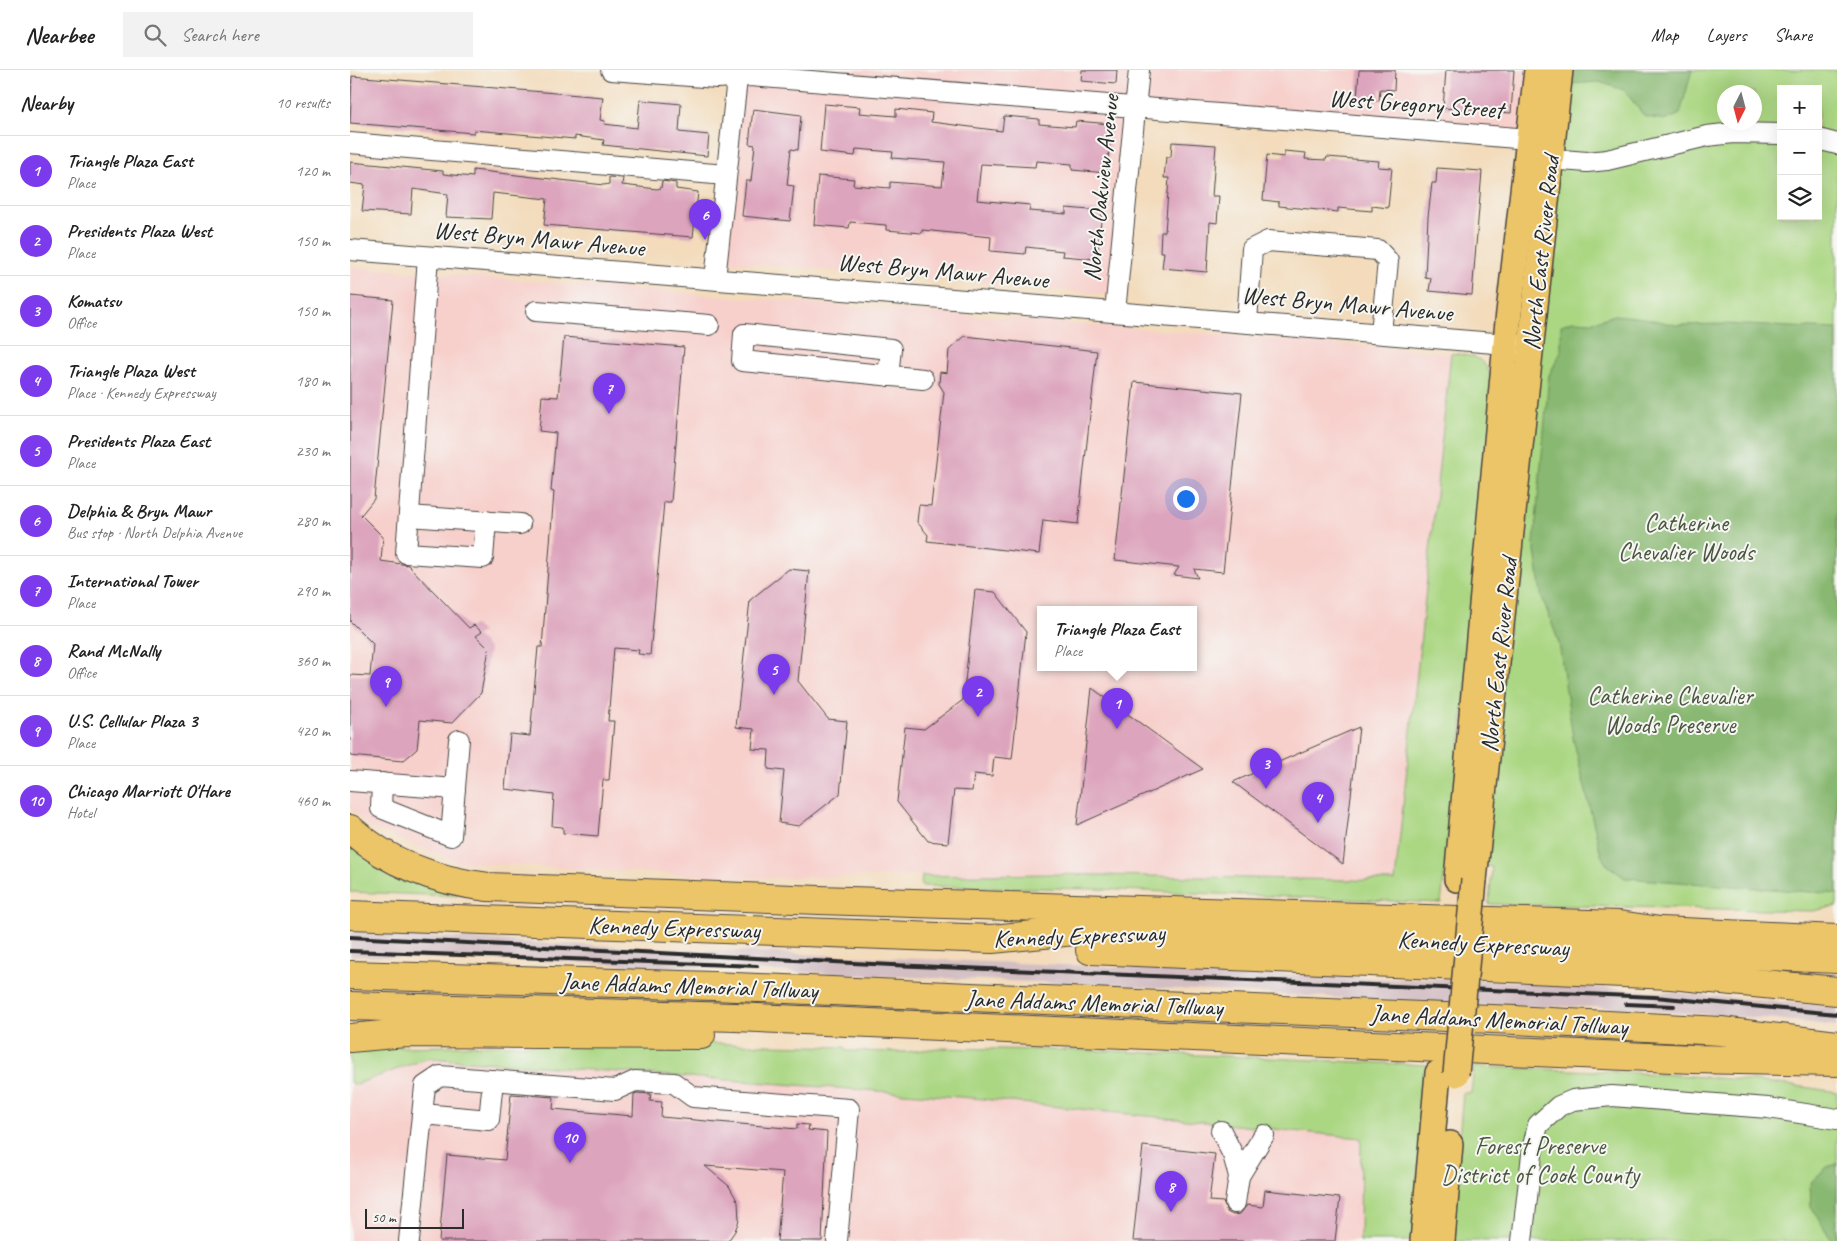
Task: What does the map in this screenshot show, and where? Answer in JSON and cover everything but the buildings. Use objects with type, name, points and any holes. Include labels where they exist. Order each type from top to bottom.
[{"type":"highway","points":[[350,829],[390,858],[418,872],[457,883],[488,887],[818,900],[1619,926],[1660,931],[1837,939]]},
{"type":"highway","name":"Kennedy Expressway","points":[[350,915],[992,939],[1075,931],[1369,939],[1837,959]]},
{"type":"highway","points":[[1619,926],[1657,923],[1837,925]]},
{"type":"highway","name":"Jane Addams Memorial Tollway","points":[[992,939],[1075,950],[1670,975],[1837,991]]},
{"type":"highway","name":"Jane Addams Memorial Tollway","points":[[350,975],[713,986],[1515,1020],[1721,1031],[1837,1045]]},
{"type":"highway","points":[[350,1006],[735,1017],[1694,1059],[1837,1062]]},
{"type":"highway","points":[[350,1038],[406,1033],[819,1034],[976,1028]]},
{"type":"highway","points":[[1694,1059],[1837,1077]]},
{"type":"main road","name":"North East River Road","points":[[1465,879],[1532,346],[1537,70]]},
{"type":"main road","name":"North East River Road","points":[[1423,1241],[1447,1074],[1465,879],[1506,343],[1536,152],[1560,70]]},
{"type":"main road","name":"North East River Road","points":[[1442,1241],[1447,1074]]},
{"type":"street","name":"West Gregory Street","points":[[611,70],[717,78],[738,73],[760,77],[1135,108],[1536,152],[1588,162],[1607,160],[1707,136],[1733,133],[1777,134]]},
{"type":"street","name":"North Oakview Avenue","points":[[1115,312],[1139,70]]},
{"type":"street","points":[[715,279],[738,73]]},
{"type":"street","points":[[1822,140],[1837,144]]},
{"type":"street","points":[[350,143],[726,174]]},
{"type":"street","points":[[1247,322],[1252,250],[1268,241],[1378,250],[1388,261],[1381,333]]},
{"type":"street","name":"West Bryn Mawr Avenue","points":[[350,250],[1532,346]]},
{"type":"street","points":[[428,257],[406,553],[484,558],[486,521]]},
{"type":"street","points":[[536,311],[709,325]]},
{"type":"street","points":[[888,376],[891,349],[744,334],[742,361],[888,376],[923,379]]},
{"type":"street","points":[[409,516],[520,524]]},
{"type":"street","points":[[382,783],[381,808],[451,836],[458,740]]},
{"type":"street","points":[[350,780],[455,788]]},
{"type":"street","points":[[409,1241],[426,1086],[440,1076],[615,1090],[636,1081],[674,1084],[693,1098],[850,1109],[837,1241]]},
{"type":"street","points":[[423,1114],[489,1120],[493,1080]]},
{"type":"street","points":[[1522,1241],[1533,1146],[1538,1125],[1553,1110],[1573,1100],[1612,1096],[1768,1108],[1837,1119]]},
{"type":"street","points":[[1222,1131],[1240,1164]]},
{"type":"street","points":[[1236,1204],[1225,1177],[1240,1164],[1264,1135]]},
{"type":"shaded area","points":[[740,70],[1528,70],[1521,139],[1134,107],[1115,295],[722,261]]},
{"type":"shaded area","points":[[350,267],[1451,353],[1395,881],[1050,874],[752,878],[457,862],[368,826],[350,808]]},
{"type":"shaded area","points":[[350,932],[562,944],[1398,979],[1486,980],[1669,992],[1837,1007],[1837,1026],[1776,1019],[1595,1007],[1480,1005],[1079,984],[562,962],[350,956]]},
{"type":"shaded area","points":[[428,1058],[973,1098],[1361,1138],[1360,1241],[350,1241],[350,1087]]},
{"type":"green space","name":"Catherine Chevalier Woods","points":[[1567,70],[1837,70],[1837,906],[1813,911],[1489,904],[1492,867],[1484,866]]},
{"type":"green space","points":[[1572,70],[1692,70],[1680,114],[1667,120],[1645,117],[1624,90],[1599,82],[1570,84]]},
{"type":"green space","name":"Catherine Chevalier Woods","points":[[1615,315],[1644,318],[1676,325],[1723,324],[1837,329],[1837,894],[1625,878],[1606,864],[1601,855],[1573,738],[1559,643],[1541,594],[1534,543],[1549,375],[1561,352],[1561,325],[1573,321],[1592,322]]},
{"type":"green space","points":[[1451,353],[1475,357],[1487,368],[1495,384],[1460,747],[1441,903],[1096,889],[921,886],[922,876],[1050,874],[1395,881]]},
{"type":"green space","points":[[350,843],[457,894],[457,896],[350,892]]},
{"type":"green space","points":[[652,1042],[845,1047],[846,1051],[907,1052],[938,1048],[1109,1051],[1427,1065],[1412,1241],[1360,1241],[1361,1138],[973,1098],[428,1058],[354,1085],[352,1082],[350,1083],[350,1048]]},
{"type":"green space","name":"Forest Preserve District of Cook County","points":[[1474,1067],[1701,1077],[1837,1092],[1837,1241],[1450,1241],[1463,1093],[1471,1093]]},
{"type":"green space","points":[[1837,1164],[1837,1241],[1832,1241],[1811,1206],[1810,1183],[1827,1167]]},
{"type":"railway","points":[[350,937],[892,965],[1655,997],[1837,1014]]},
{"type":"railway","points":[[350,951],[757,966]]},
{"type":"railway","points":[[1626,1004],[1674,1006]]},
{"type":"place","name":"Delphia & Bryn Mawr","points":[[705,240]]},
{"type":"place","name":"International Tower","points":[[609,414]]},
{"type":"place","name":"Presidents Plaza East","points":[[774,695]]},
{"type":"place","name":"U.S. Cellular Plaza 3","points":[[386,707]]},
{"type":"place","name":"Presidents Plaza West","points":[[978,717]]},
{"type":"place","name":"Triangle Plaza East","points":[[1117,729]]},
{"type":"place","name":"Komatsu","points":[[1266,789]]},
{"type":"place","name":"Triangle Plaza West","points":[[1318,823]]},
{"type":"place","name":"Chicago Marriott O'Hare","points":[[570,1163]]},
{"type":"place","name":"Rand McNally","points":[[1171,1212]]},
{"type":"park label","name":"Catherine Chevalier Woods Preserve","points":[[1670,710]]}]
